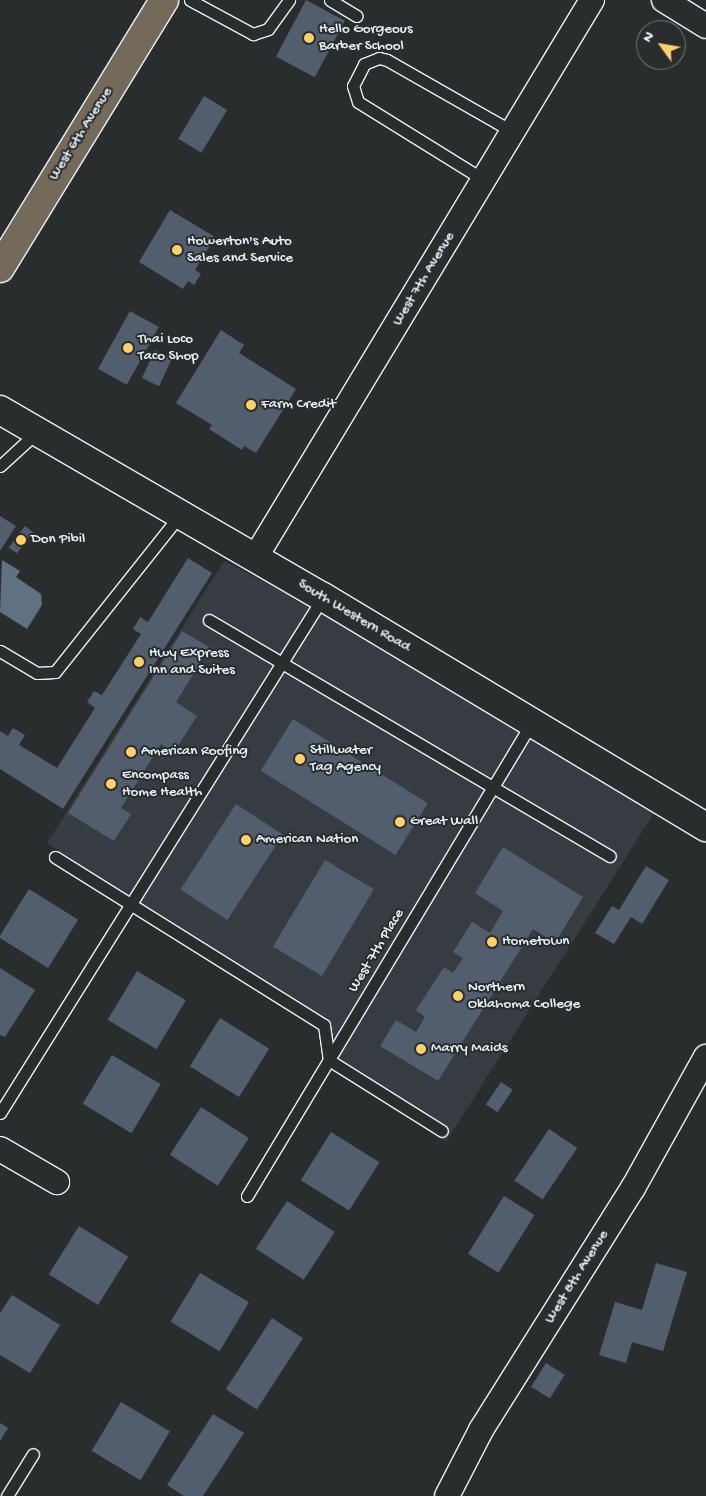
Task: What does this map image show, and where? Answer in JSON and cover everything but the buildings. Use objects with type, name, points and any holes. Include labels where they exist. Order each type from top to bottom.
[{"type":"highway","name":"West 6th Avenue","points":[[0,268],[164,0]]},
{"type":"main road","name":"South Western Road","points":[[0,410],[179,516],[323,597],[706,827]]},
{"type":"street","name":"West 7th Avenue","points":[[256,558],[592,0]]},
{"type":"street","points":[[664,0],[706,26]]},
{"type":"street","name":"West 8th Avenue","points":[[447,1496],[481,1430],[633,1188],[706,1057]]},
{"type":"street","points":[[0,1149],[57,1182]]},
{"type":"lane","points":[[190,0],[252,34],[268,29],[289,0]]},
{"type":"lane","points":[[330,0],[357,16]]},
{"type":"lane","points":[[484,180],[358,102],[353,86],[364,64],[379,58],[387,60],[513,132]]},
{"type":"lane","points":[[0,466],[37,432]]},
{"type":"lane","points":[[0,650],[37,673],[55,672],[179,516]]},
{"type":"lane","points":[[0,1113],[323,597]]},
{"type":"lane","points":[[209,620],[610,856]]},
{"type":"lane","name":"West 7th Place","points":[[247,1196],[532,722]]},
{"type":"lane","points":[[55,857],[324,1025],[329,1060],[442,1131]]},
{"type":"lane","points":[[7,1496],[33,1454]]},
{"type":"shaded area","points":[[224,561],[292,596],[654,813],[446,1142],[331,1068],[318,1022],[47,843]]},
{"type":"water","points":[[2,560],[20,571],[16,577],[41,594],[42,605],[27,629],[0,612]]},
{"type":"place","name":"Hello Gorgeous Barber School","points":[[309,38]]},
{"type":"place","name":"Howerton's Auto Sales and Service","points":[[177,250]]},
{"type":"place","name":"Thai Loco Taco Shop","points":[[128,348]]},
{"type":"place","name":"Farm Credit","points":[[251,405]]},
{"type":"place","name":"Don Pibil","points":[[21,540]]},
{"type":"place","name":"Hwy Express Inn and Suites","points":[[139,662]]},
{"type":"place","name":"American Roofing","points":[[131,752]]},
{"type":"place","name":"Stillwater Tag Agency","points":[[300,759]]},
{"type":"place","name":"Encompass Home Health","points":[[111,784]]},
{"type":"place","name":"Great Wall","points":[[400,822]]},
{"type":"place","name":"American Nation","points":[[246,840]]},
{"type":"place","name":"Hometown","points":[[492,942]]},
{"type":"place","name":"Northern Oklahoma College","points":[[458,996]]},
{"type":"place","name":"Marry Maids","points":[[421,1049]]}]
